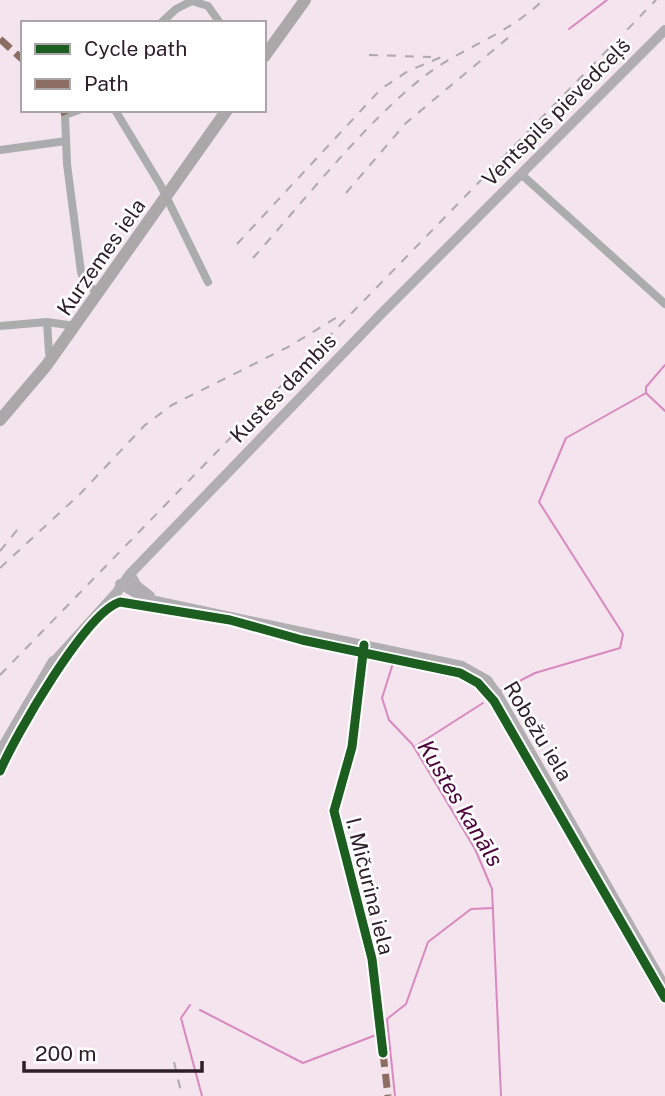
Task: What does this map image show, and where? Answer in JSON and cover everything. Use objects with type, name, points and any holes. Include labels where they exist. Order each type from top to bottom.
[{"type":"highway","points":[[266,54],[305,0]]},
{"type":"highway","name":"Kurzemes iela","points":[[0,420],[52,358],[226,112]]},
{"type":"main road","name":"Ventspils pievedceļš","points":[[474,221],[665,30]]},
{"type":"main road","name":"Kustes dambis","points":[[0,751],[50,666],[117,592],[120,584],[474,221]]},
{"type":"main road","points":[[130,574],[141,590],[157,600]]},
{"type":"main road","name":"Robežu iela","points":[[120,584],[138,597],[462,666],[486,680],[499,697],[665,987]]},
{"type":"street","points":[[162,21],[176,9],[192,1],[208,6],[219,21]]},
{"type":"street","points":[[73,112],[65,115],[66,141],[81,272],[84,280],[97,293]]},
{"type":"street","points":[[116,112],[161,186],[165,199],[208,282]]},
{"type":"street","points":[[0,150],[66,141]]},
{"type":"street","points":[[521,174],[665,304]]},
{"type":"street","points":[[47,322],[52,358]]},
{"type":"street","points":[[0,326],[47,322],[75,326]]},
{"type":"street","name":"I. Mičurina iela","points":[[364,645],[352,747],[334,811],[372,959],[383,1053]]},
{"type":"waterway","points":[[569,29],[607,0]]},
{"type":"waterway","points":[[665,365],[646,387],[646,393],[665,411]]},
{"type":"waterway","points":[[500,691],[535,673],[620,648],[623,634],[539,502],[566,438],[646,393]]},
{"type":"waterway","name":"Kustes kanāls","points":[[394,660],[382,698],[389,720],[412,744],[423,762],[475,849],[492,889],[501,1096]]},
{"type":"waterway","points":[[414,747],[483,703]]},
{"type":"waterway","points":[[395,1096],[387,1019],[406,1004],[428,942],[471,909],[493,908]]},
{"type":"waterway","points":[[190,1005],[181,1018],[202,1096]]},
{"type":"waterway","points":[[200,1010],[303,1063],[376,1035]]},
{"type":"railway","points":[[253,258],[355,141],[399,97],[437,67],[515,23],[543,0]]},
{"type":"railway","points":[[0,675],[656,0]]},
{"type":"railway","points":[[346,193],[406,123],[515,32]]},
{"type":"railway","points":[[369,55],[431,57]]},
{"type":"railway","points":[[237,244],[381,89],[408,71],[444,56]]},
{"type":"railway","points":[[0,568],[80,494],[145,425],[172,405],[290,346],[339,316]]},
{"type":"railway","points":[[0,551],[17,530]]},
{"type":"railway","points":[[174,1062],[182,1096]]},
{"type":"marked path","points":[[0,39],[21,58]]},
{"type":"marked path","points":[[383,1053],[388,1096]]},
{"type":"cycle path","points":[[0,771],[20,731],[71,651],[89,628],[106,611],[120,602],[230,620],[302,640],[460,673],[478,683],[494,701],[665,998]]},
{"type":"cycle path","points":[[364,645],[352,747],[334,811],[372,959],[383,1053]]}]
